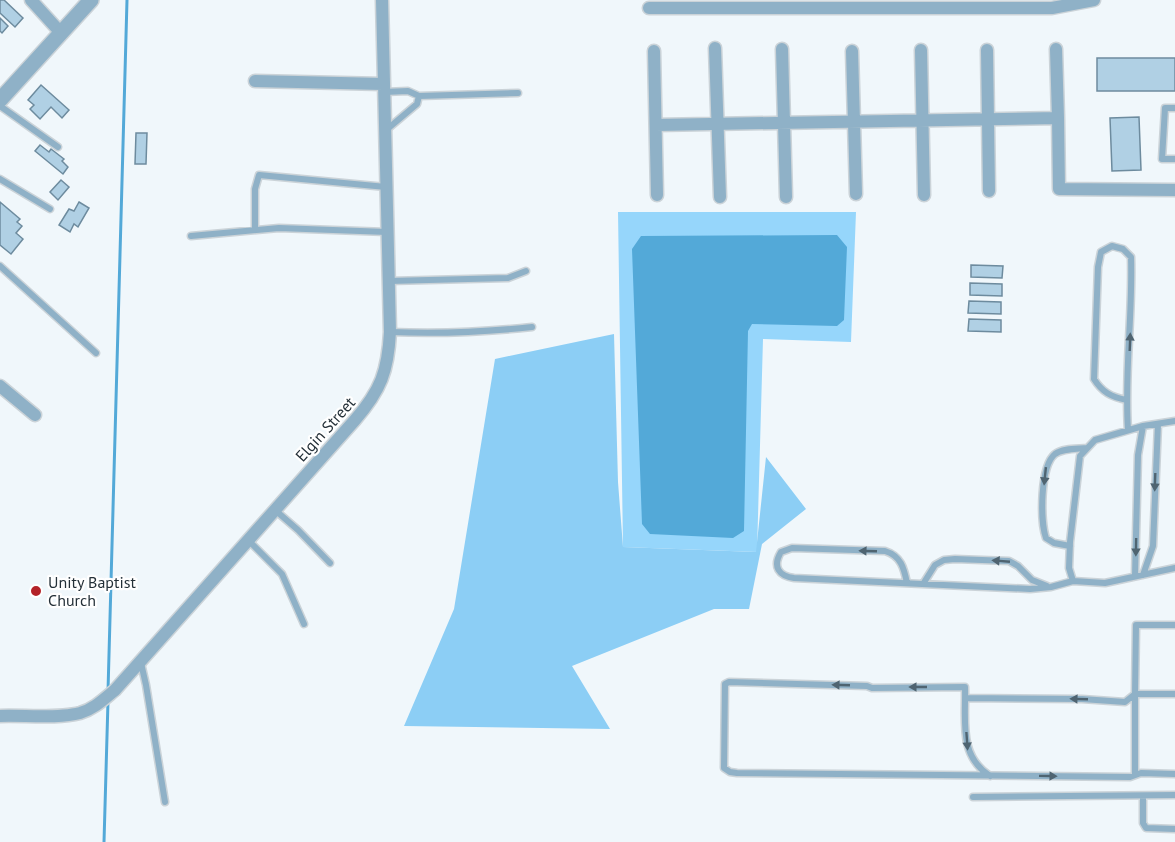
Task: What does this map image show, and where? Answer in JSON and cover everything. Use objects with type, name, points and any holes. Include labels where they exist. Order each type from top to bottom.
[{"type":"street","points":[[31,0],[61,33]]},
{"type":"street","points":[[0,100],[91,0]]},
{"type":"street","name":"Elgin Street","points":[[0,716],[80,713],[96,705],[115,690],[368,406],[378,391],[389,357],[390,332],[382,0]]},
{"type":"street","points":[[649,8],[1052,8],[1094,0]]},
{"type":"street","points":[[715,48],[720,197]]},
{"type":"street","points":[[782,49],[786,197]]},
{"type":"street","points":[[1056,49],[1059,189],[1175,190]]},
{"type":"street","points":[[921,50],[924,195]]},
{"type":"street","points":[[987,50],[989,192]]},
{"type":"street","points":[[654,51],[657,195]]},
{"type":"street","points":[[852,51],[856,194]]},
{"type":"street","points":[[255,81],[383,88]]},
{"type":"street","points":[[656,125],[1059,118]]},
{"type":"street","points":[[0,386],[35,415]]},
{"type":"lane","points":[[383,88],[408,91],[419,96],[518,93]]},
{"type":"lane","points":[[384,131],[417,104],[419,96]]},
{"type":"lane","points":[[0,106],[58,147]]},
{"type":"lane","points":[[1175,108],[1165,108],[1162,159],[1175,159]]},
{"type":"lane","points":[[255,230],[255,189],[259,175],[386,187]]},
{"type":"lane","points":[[0,179],[50,210]]},
{"type":"lane","points":[[191,236],[279,228],[388,232]]},
{"type":"lane","points":[[1126,400],[1102,391],[1094,379],[1098,320],[1098,267],[1101,252],[1112,246],[1124,249],[1131,257],[1130,338],[1126,400],[1128,430]]},
{"type":"lane","points":[[0,266],[96,353]]},
{"type":"lane","points":[[389,281],[508,278],[526,271]]},
{"type":"lane","points":[[390,332],[486,332],[532,327]]},
{"type":"lane","points":[[1073,581],[1069,568],[1070,546],[1080,456],[1095,440],[1143,426],[1175,421]]},
{"type":"lane","points":[[1143,575],[1153,546],[1158,424]]},
{"type":"lane","points":[[1135,576],[1138,455],[1143,426]]},
{"type":"lane","points":[[1070,546],[1054,543],[1046,538],[1042,518],[1045,468],[1057,452],[1087,448]]},
{"type":"lane","points":[[274,510],[298,530],[330,563]]},
{"type":"lane","points":[[248,540],[282,574],[303,624]]},
{"type":"lane","points":[[907,583],[900,560],[894,554],[885,551],[792,548],[781,552],[777,564],[777,570],[781,575],[794,578],[1030,589],[1051,587],[1073,581],[1105,583],[1175,568]]},
{"type":"lane","points":[[923,584],[935,564],[955,559],[1009,561],[1018,566],[1032,580],[1051,587]]},
{"type":"lane","points":[[1135,775],[1136,626],[1175,625]]},
{"type":"lane","points":[[140,662],[146,685],[165,802]]},
{"type":"lane","points":[[990,776],[979,768],[968,752],[965,687],[872,688],[810,684],[729,682],[725,684],[724,768],[730,772],[737,773],[990,776],[1131,777],[1175,774]]},
{"type":"lane","points":[[965,698],[1082,699],[1125,702],[1135,694],[1175,694]]},
{"type":"lane","points":[[974,796],[1175,795]]},
{"type":"lane","points":[[1143,796],[1143,823],[1146,828],[1175,829]]},
{"type":"shaded area","points":[[618,212],[856,212],[851,342],[763,339],[757,552],[623,547]]},
{"type":"shaded area","points":[[837,235],[847,247],[844,320],[837,326],[752,324],[748,331],[744,531],[733,538],[650,534],[642,524],[632,249],[641,236]]},
{"type":"shaded area","points":[[614,334],[618,482],[623,547],[756,552],[766,457],[806,509],[762,544],[749,609],[714,609],[572,666],[610,729],[404,726],[454,609],[495,359]]},
{"type":"building","points":[[0,0],[4,0],[23,18],[15,27],[0,13]]},
{"type":"building","points":[[0,18],[8,26],[2,33],[0,31]]},
{"type":"building","points":[[1097,58],[1175,58],[1175,91],[1097,91]]},
{"type":"building","points":[[41,85],[69,110],[62,118],[51,107],[40,119],[30,109],[34,105],[28,100]]},
{"type":"building","points":[[1139,117],[1141,170],[1112,171],[1110,118]]},
{"type":"building","points":[[136,133],[147,133],[146,164],[135,164]]},
{"type":"building","points":[[40,145],[49,152],[51,149],[64,159],[62,161],[68,167],[63,174],[35,151]]},
{"type":"building","points":[[61,180],[69,187],[58,200],[50,192]]},
{"type":"building","points":[[0,202],[20,219],[17,222],[22,226],[16,233],[23,239],[11,254],[0,245]]},
{"type":"building","points":[[79,202],[89,208],[78,227],[74,224],[70,232],[59,225],[69,209],[74,211]]},
{"type":"building","points":[[971,265],[1003,266],[1002,278],[971,277]]},
{"type":"building","points":[[970,283],[1002,284],[1002,296],[970,295]]},
{"type":"building","points":[[969,301],[1001,302],[1001,314],[968,313]]},
{"type":"building","points":[[969,319],[1001,320],[1001,332],[968,331]]},
{"type":"waterway","points":[[108,691],[127,0]]},
{"type":"waterway","points":[[104,842],[108,701]]},
{"type":"place","name":"Unity Baptist Church","points":[[36,591]]}]
